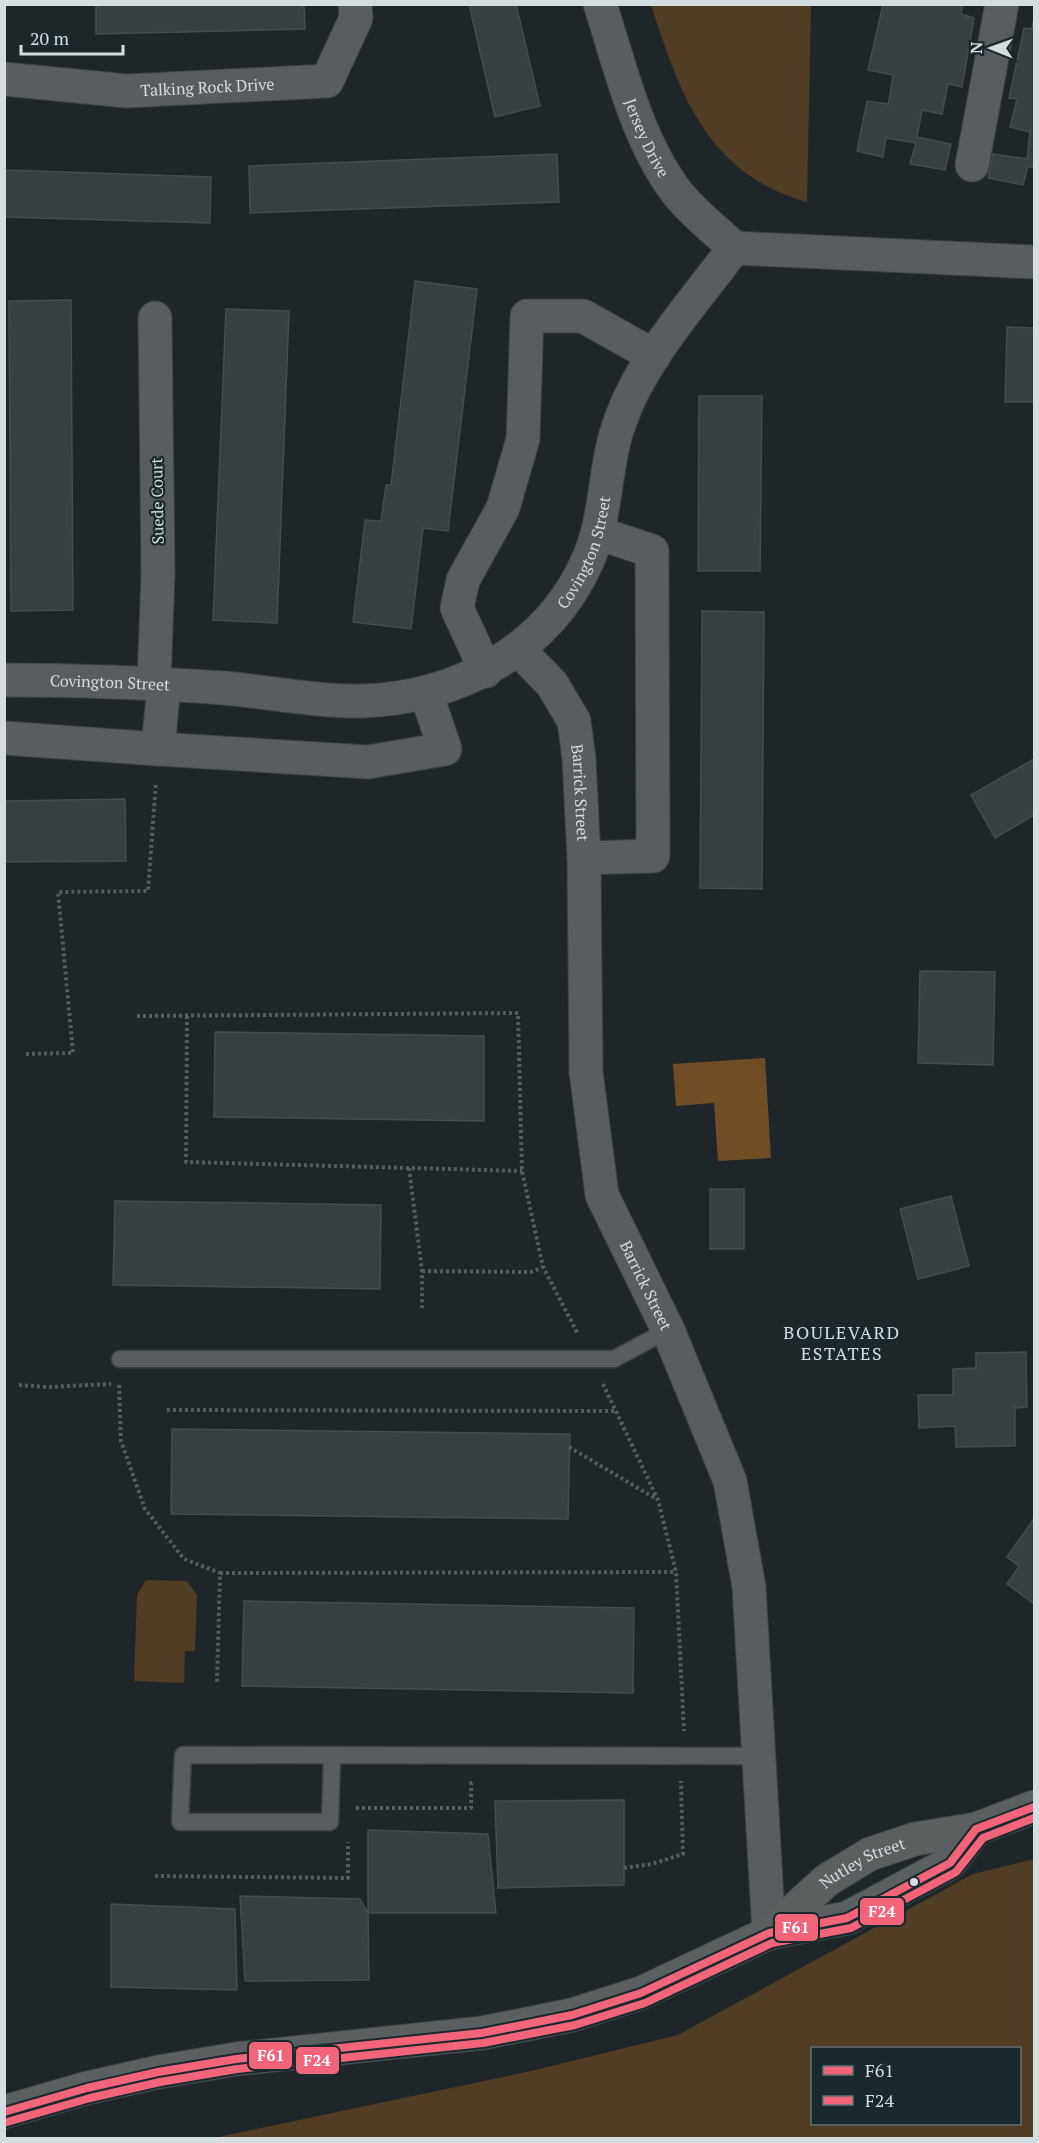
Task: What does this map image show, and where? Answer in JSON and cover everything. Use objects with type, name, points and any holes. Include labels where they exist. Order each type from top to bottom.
[{"type":"main road","name":"Nutley Street","points":[[769,1933],[826,1880],[870,1854],[915,1839],[976,1828],[1035,1807]]},
{"type":"main road","name":"Nutley Street","points":[[4,2112],[87,2088],[158,2072],[236,2059],[482,2033],[572,2015],[641,1993],[769,1933],[847,1918],[899,1893],[950,1863],[976,1828]]},
{"type":"street","name":"Talking Rock Drive","points":[[4,79],[127,91],[327,81],[356,18],[355,4]]},
{"type":"street","name":"Jersey Drive","points":[[600,4],[636,113],[664,173],[677,193],[734,248]]},
{"type":"street","points":[[972,165],[1002,4]]},
{"type":"street","points":[[734,248],[1035,262]]},
{"type":"street","name":"Covington Street","points":[[4,680],[159,684],[360,701],[426,693],[454,685],[486,671],[518,649],[562,604],[587,563],[598,533],[614,441],[629,396],[654,356],[734,248]]},
{"type":"street","points":[[486,671],[457,608],[463,580],[503,508],[523,439],[527,316],[583,316],[654,356]]},
{"type":"street","name":"Suede Court","points":[[155,318],[159,684],[157,764]]},
{"type":"street","points":[[584,858],[653,856],[652,551],[598,533]]},
{"type":"street","name":"Barrick Street","points":[[518,649],[552,684],[574,721],[579,759],[584,858],[586,1072],[602,1195],[668,1330],[730,1481],[749,1587],[769,1933]]},
{"type":"street","points":[[4,738],[157,764],[368,762],[445,749],[426,693]]},
{"type":"lane","points":[[120,1359],[614,1359],[668,1330]]},
{"type":"lane","points":[[332,1756],[330,1822],[180,1822],[183,1755],[757,1756]]},
{"type":"path","points":[[26,1054],[73,1053],[58,892],[148,891],[157,764]]},
{"type":"path","points":[[137,1016],[518,1013],[522,1171],[543,1268],[592,1359],[658,1500],[676,1572],[684,1734]]},
{"type":"path","points":[[187,1016],[186,1162],[522,1171]]},
{"type":"path","points":[[409,1168],[422,1271],[422,1308]]},
{"type":"path","points":[[422,1271],[531,1272],[543,1268]]},
{"type":"path","points":[[120,1359],[121,1441],[145,1509],[184,1559],[220,1573],[676,1572]]},
{"type":"path","points":[[19,1385],[47,1387],[119,1384]]},
{"type":"path","points":[[167,1410],[616,1411]]},
{"type":"path","points":[[569,1447],[658,1500]]},
{"type":"path","points":[[217,1682],[220,1573]]},
{"type":"path","points":[[624,1868],[652,1864],[683,1854],[681,1781],[670,1781]]},
{"type":"path","points":[[348,1808],[471,1808],[471,1783],[483,1783]]},
{"type":"path","points":[[155,1876],[348,1878],[348,1831]]},
{"type":"shaded area","points":[[651,5],[811,5],[807,202],[773,189],[745,172],[721,151],[702,126],[687,99]]},
{"type":"shaded area","points":[[765,1058],[771,1158],[718,1161],[714,1103],[676,1106],[673,1064]]},
{"type":"shaded area","points":[[146,1580],[187,1581],[197,1595],[195,1651],[185,1651],[184,1683],[134,1681],[137,1595]]},
{"type":"shaded area","points":[[1034,1859],[1034,2138],[214,2138],[531,2071],[678,2035],[973,1874]]},
{"type":"building","points":[[96,4],[304,4],[305,29],[96,34]]},
{"type":"building","points":[[469,4],[516,4],[540,106],[495,117]]},
{"type":"building","points":[[883,4],[963,4],[961,14],[974,18],[962,87],[948,84],[942,114],[922,110],[917,137],[951,144],[945,170],[910,164],[916,143],[886,138],[883,157],[857,151],[867,101],[888,104],[889,101],[893,75],[868,70]]},
{"type":"building","points":[[1034,18],[1034,168],[1028,166],[1023,185],[988,178],[993,154],[1027,159],[1030,132],[1010,127],[1017,99],[1009,98],[1024,28],[1032,29]]},
{"type":"building","points":[[557,154],[559,202],[250,213],[249,166]]},
{"type":"building","points":[[4,170],[211,177],[210,223],[4,217]]},
{"type":"building","points":[[415,281],[477,289],[448,531],[423,528],[411,629],[353,622],[365,520],[381,521],[386,485],[391,485]]},
{"type":"building","points":[[71,300],[73,610],[11,611],[9,301]]},
{"type":"building","points":[[226,309],[289,311],[277,623],[213,620]]},
{"type":"building","points":[[1007,327],[1034,328],[1034,402],[1005,402]]},
{"type":"building","points":[[699,396],[762,396],[760,571],[698,571]]},
{"type":"building","points":[[702,611],[764,612],[762,889],[700,888]]},
{"type":"building","points":[[1034,759],[1034,815],[995,838],[971,795]]},
{"type":"building","points":[[125,799],[126,861],[4,862],[4,801]]},
{"type":"building","points":[[920,971],[995,972],[993,1065],[918,1063]]},
{"type":"building","points":[[215,1032],[484,1036],[484,1121],[214,1117]]},
{"type":"building","points":[[710,1189],[744,1189],[744,1249],[710,1249]]},
{"type":"building","points":[[951,1196],[969,1266],[918,1279],[900,1209]]},
{"type":"building","points":[[115,1201],[381,1205],[380,1289],[113,1285]]},
{"type":"building","points":[[1026,1352],[1027,1407],[1015,1408],[1015,1446],[956,1447],[955,1426],[919,1428],[918,1395],[953,1395],[953,1369],[976,1368],[976,1353]]},
{"type":"building","points":[[172,1429],[570,1434],[568,1519],[171,1514]]},
{"type":"building","points":[[1033,1520],[1034,1604],[1007,1584],[1019,1566],[1007,1557]]},
{"type":"building","points":[[244,1601],[634,1608],[633,1693],[242,1686]]},
{"type":"building","points":[[624,1800],[624,1885],[498,1888],[495,1801]]},
{"type":"building","points":[[368,1830],[488,1834],[496,1913],[368,1913]]},
{"type":"building","points":[[240,1896],[360,1899],[368,1913],[369,1980],[245,1981]]},
{"type":"building","points":[[111,1904],[235,1909],[237,1990],[111,1987]]},
{"type":"transit line","name":"F61","points":[[4,2112],[87,2088],[158,2072],[236,2059],[482,2033],[572,2015],[641,1993],[769,1933],[847,1918],[950,1863],[976,1829],[1034,1807]]},
{"type":"transit line","name":"F24","points":[[7,2122],[90,2098],[160,2082],[237,2069],[483,2043],[575,2025],[645,2003],[772,1943],[851,1928],[956,1872],[983,1838],[1034,1818]]},
{"type":"district","name":"BOULEVARD ESTATES","points":[[842,1342]]}]
